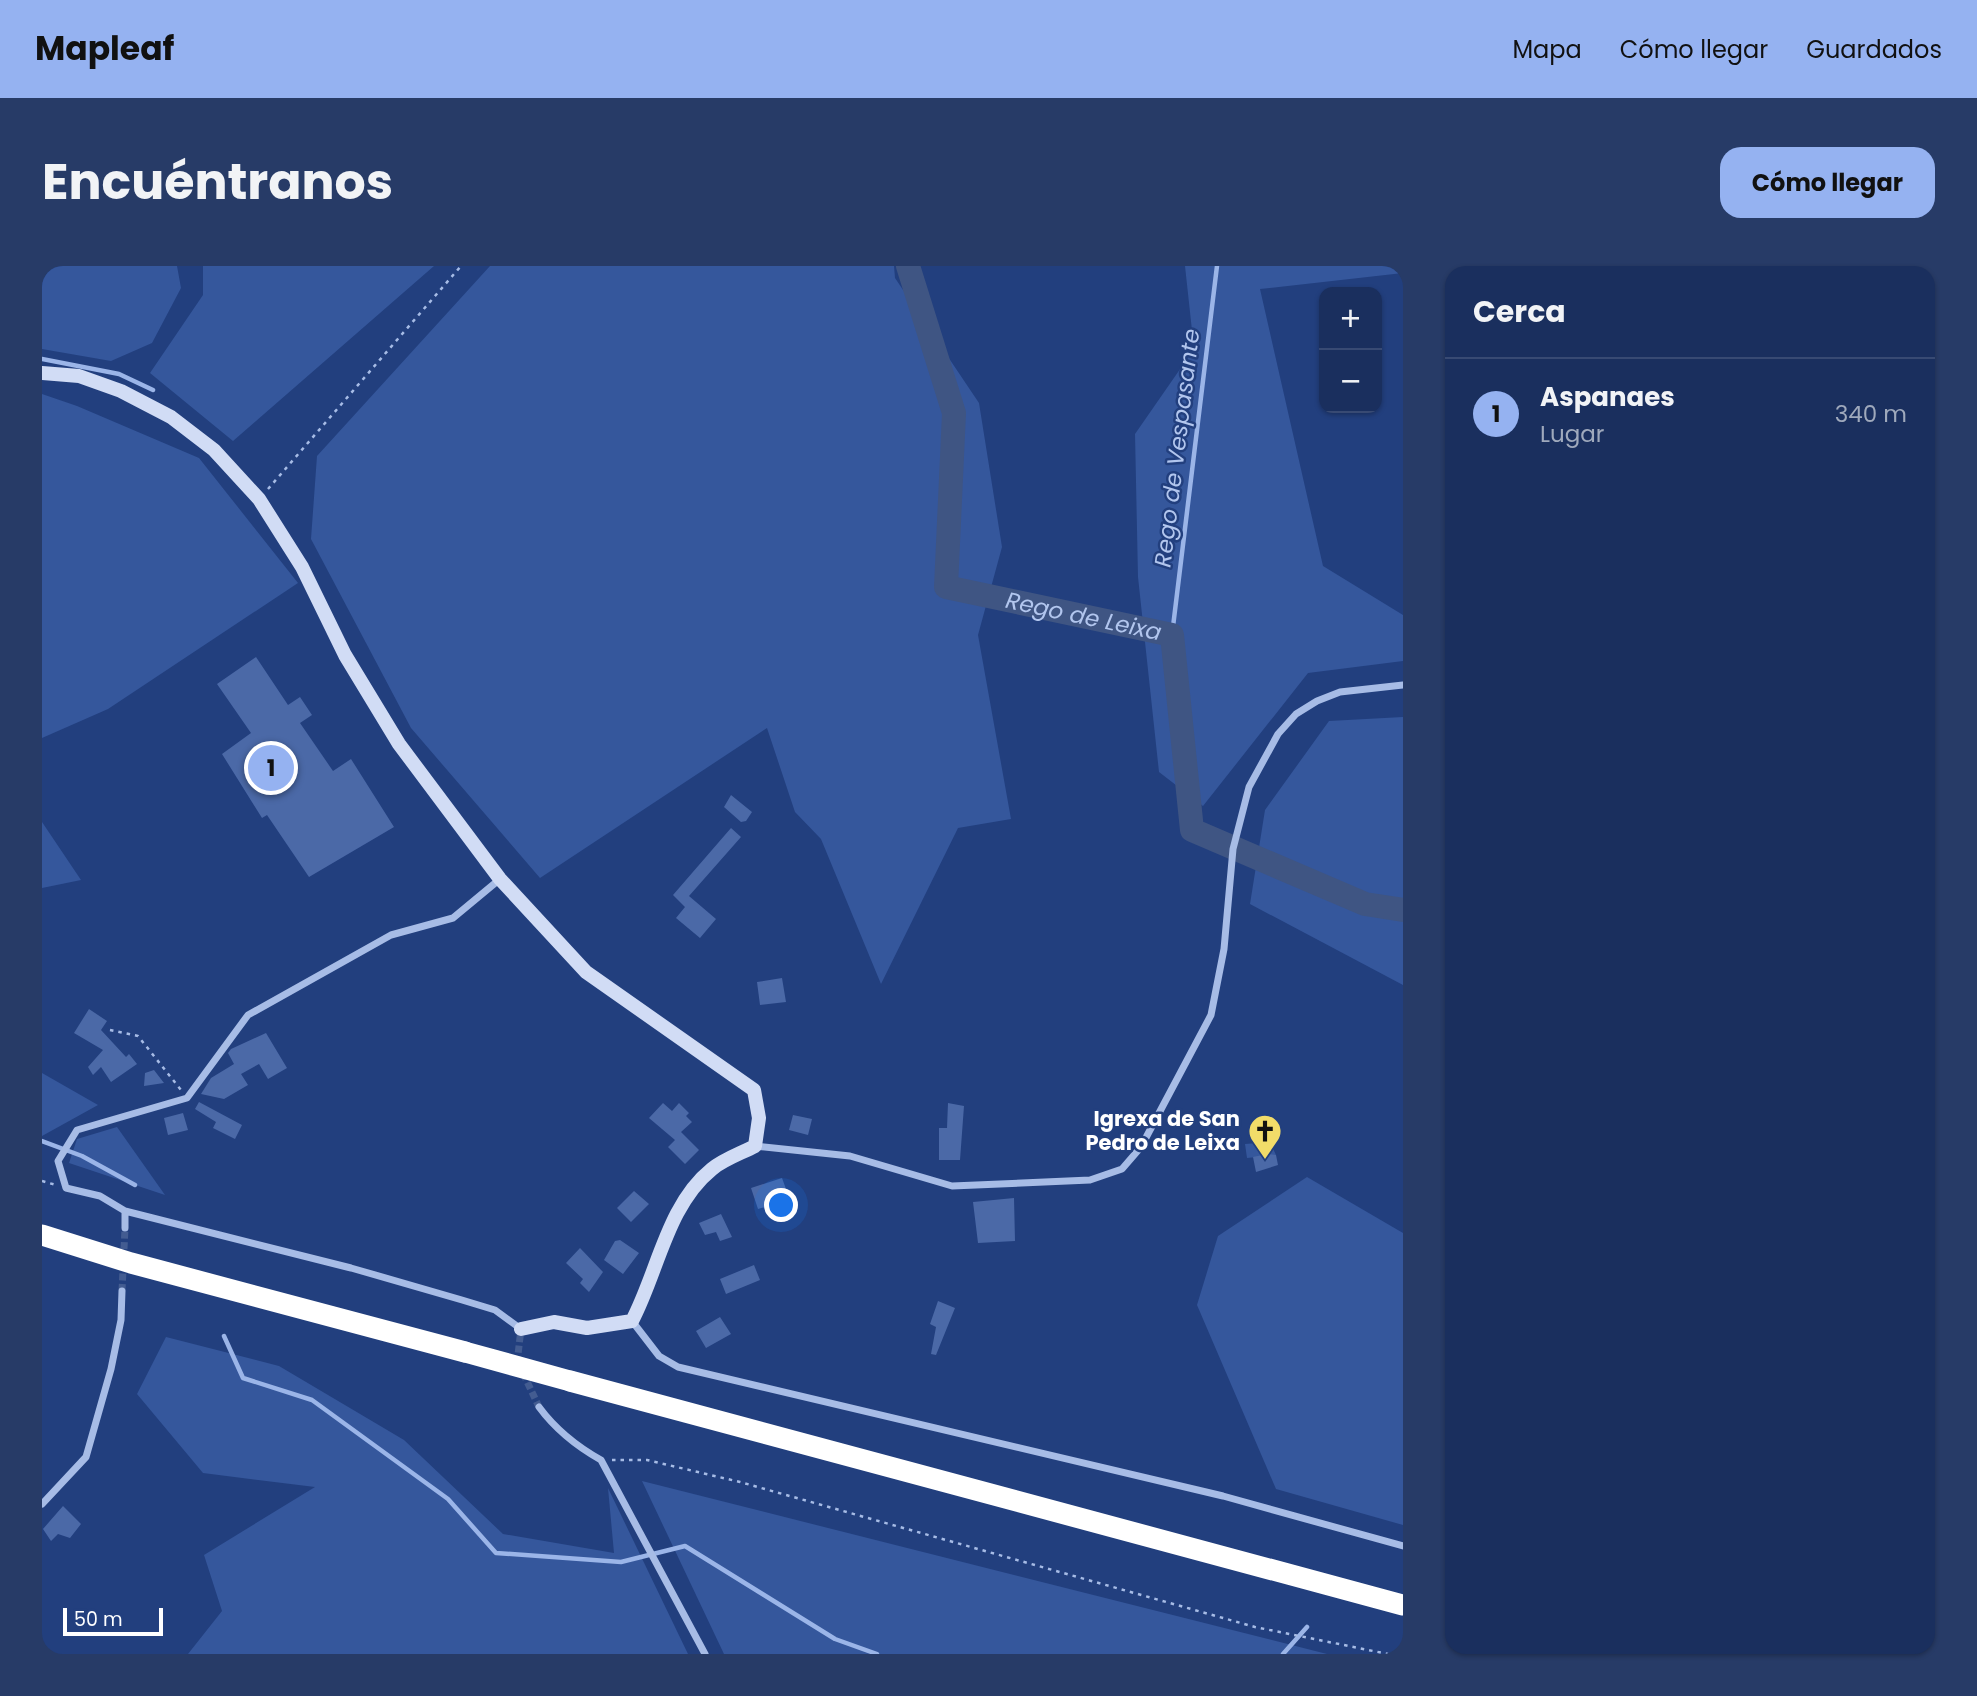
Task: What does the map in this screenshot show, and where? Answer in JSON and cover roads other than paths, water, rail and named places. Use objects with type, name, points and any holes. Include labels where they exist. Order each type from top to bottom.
[{"type":"highway","points":[[42,1235],[131,1262],[1403,1605]]},
{"type":"street","points":[[42,373],[79,376],[121,391],[171,417],[215,450],[258,499],[302,568],[345,655],[399,744],[500,879],[586,972],[754,1090],[760,1118],[755,1146]]},
{"type":"street","points":[[632,1321],[646,1294],[681,1205],[712,1168],[755,1146],[850,1156],[953,1186],[1090,1180],[1122,1169],[1141,1147],[1211,1015],[1219,984],[1233,849],[1250,787],[1279,734],[1296,714],[1328,696],[1340,692],[1403,685]]},
{"type":"street","points":[[500,879],[453,918],[391,935],[248,1015],[187,1098],[77,1130],[58,1161],[66,1188],[100,1196],[125,1211],[351,1268],[484,1306],[495,1310],[521,1329],[554,1322],[587,1328],[632,1321]]},
{"type":"street","points":[[125,1211],[125,1228]]},
{"type":"street","points":[[42,1504],[86,1457],[111,1369],[121,1320],[122,1291]]},
{"type":"street","points":[[632,1321],[659,1356],[678,1367],[1223,1496],[1403,1546]]},
{"type":"street","points":[[539,1407],[552,1425],[576,1446],[601,1460],[705,1654]]},
{"type":"waterway","name":"Rego de Leixa","points":[[908,266],[954,413],[946,587],[1172,635],[1192,830],[1365,904],[1403,910]]},
{"type":"waterway","name":"Rego de Vespasante","points":[[1172,635],[1217,266]]},
{"type":"waterway","points":[[42,359],[119,374],[153,390]]},
{"type":"waterway","points":[[42,1141],[82,1156],[135,1185]]},
{"type":"waterway","points":[[224,1336],[243,1378],[312,1400],[448,1499],[496,1553],[621,1562],[685,1546],[835,1639],[877,1654]]},
{"type":"waterway","points":[[1283,1654],[1307,1627]]},
{"type":"tunnel","points":[[122,1291],[125,1228]]},
{"type":"tunnel","points":[[517,1363],[521,1329]]},
{"type":"tunnel","points":[[523,1373],[539,1407]]},
{"type":"place","name":"Aspanaes","points":[[271,768]]},
{"type":"place","name":"Igrexa de San Pedro de Leixa","points":[[1265,1161]]}]
